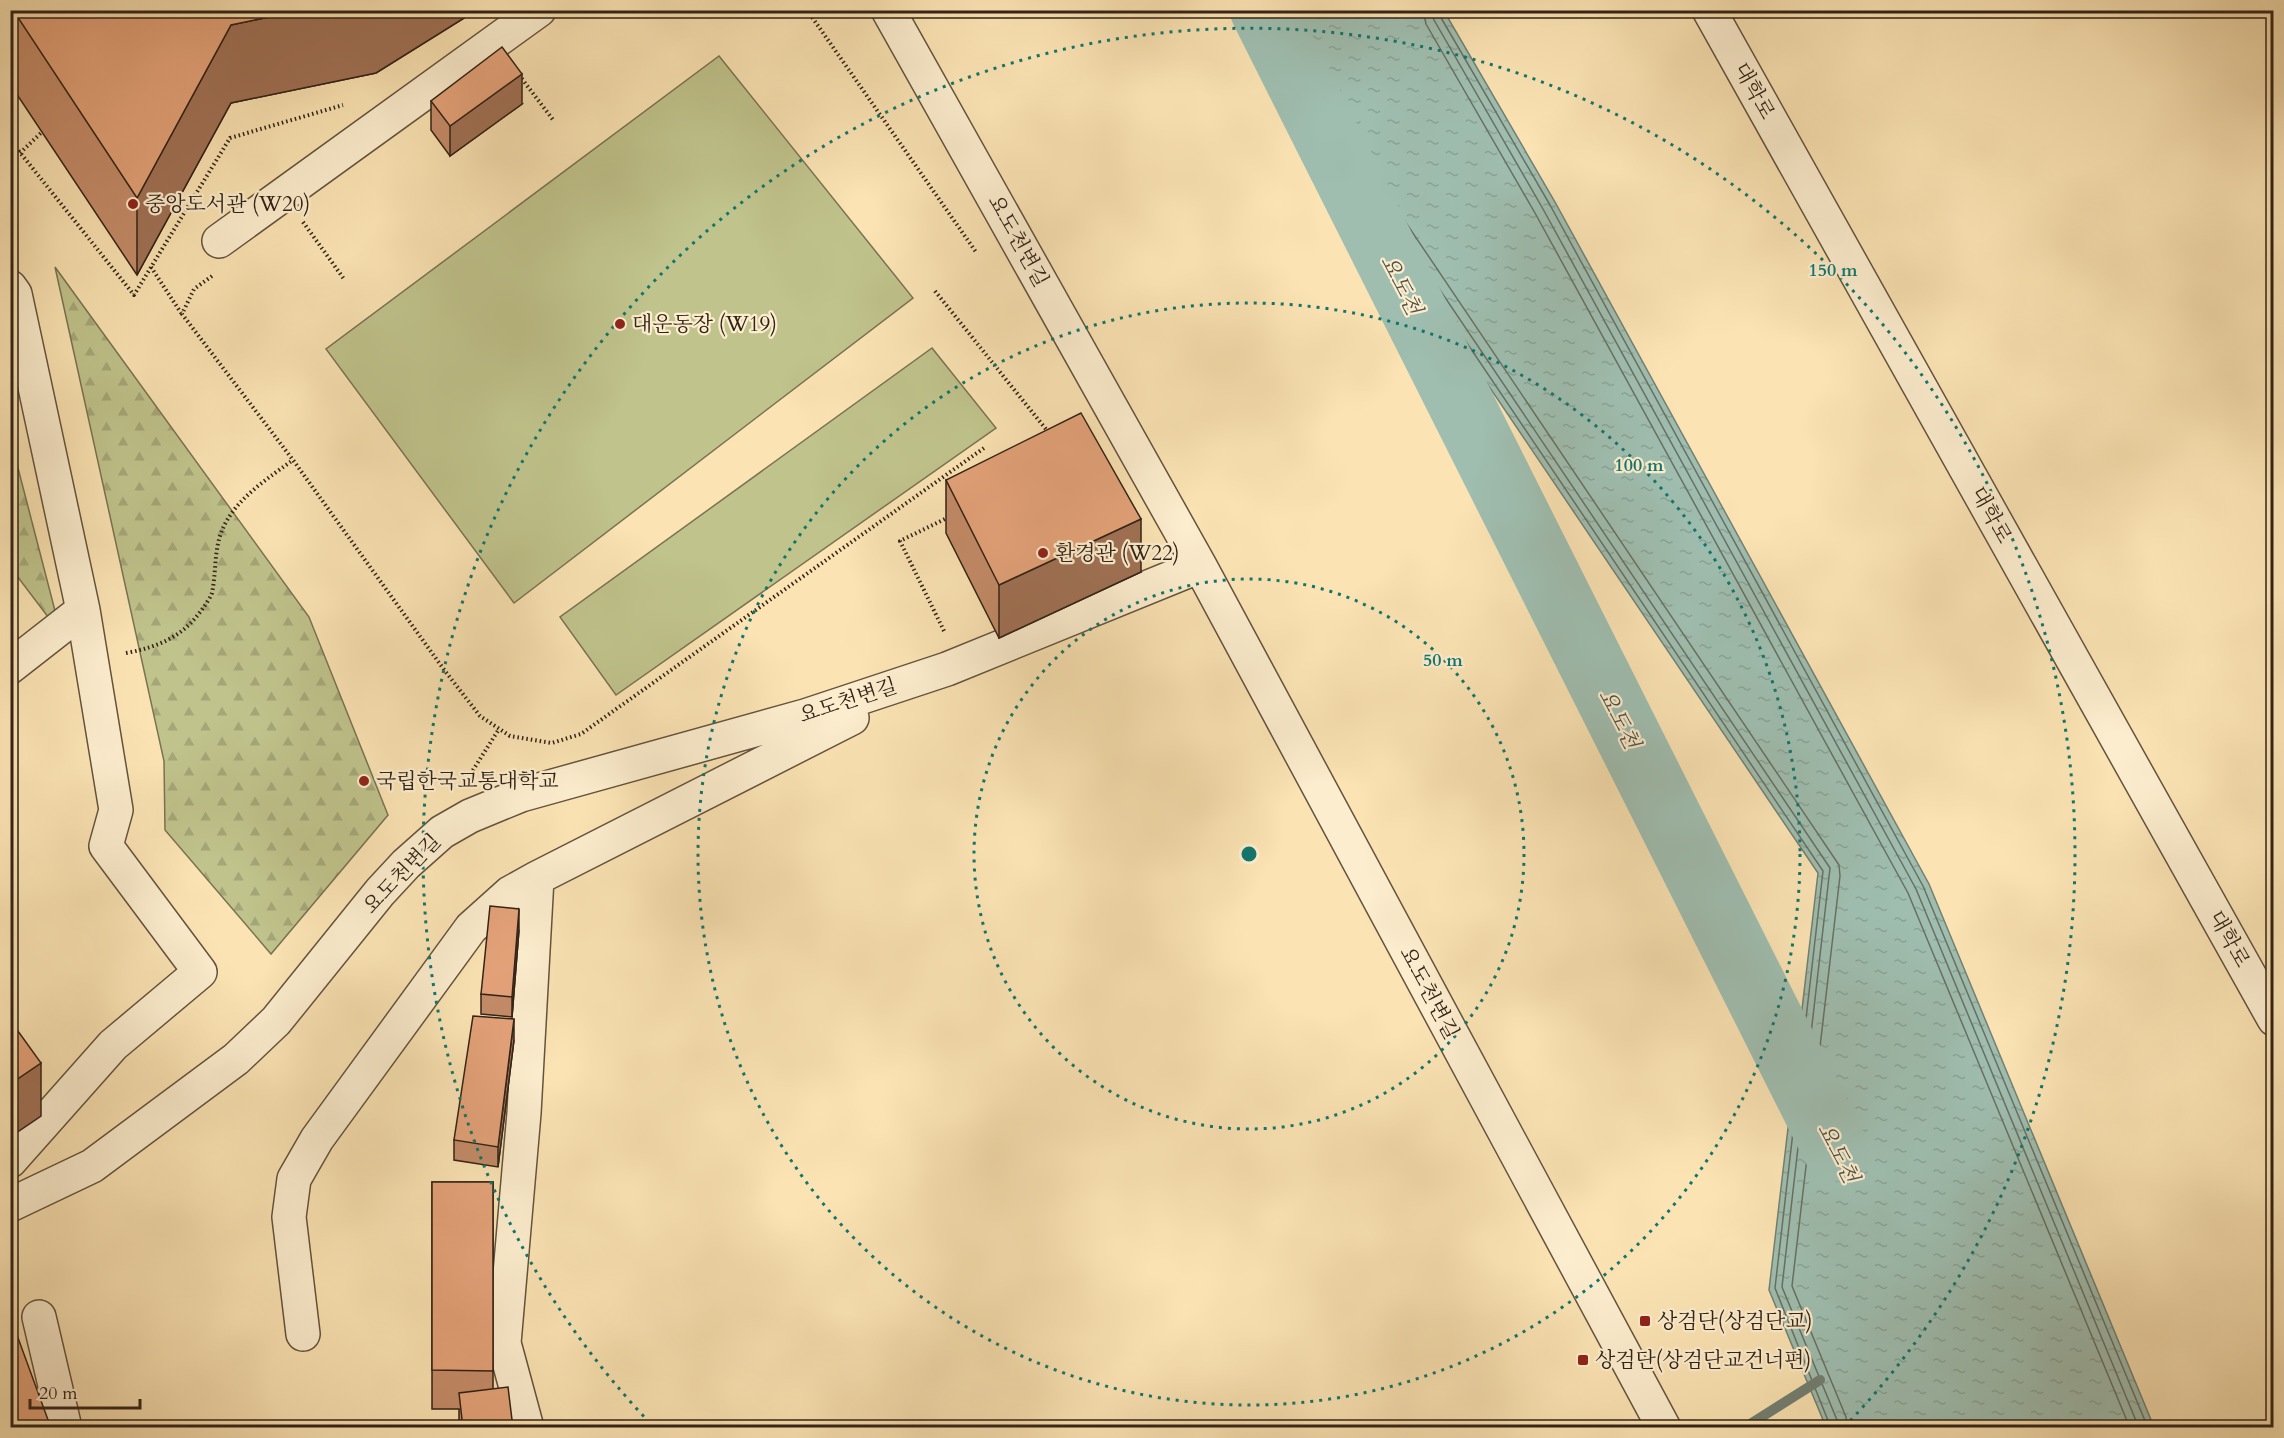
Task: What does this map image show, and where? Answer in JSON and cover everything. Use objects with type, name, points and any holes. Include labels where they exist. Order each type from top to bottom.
[{"type":"street","points":[[220,256],[539,10]]},
{"type":"street","name":"요도천변길","points":[[888,10],[1200,566],[1662,1424]]},
{"type":"street","name":"대학로","points":[[1709,10],[2274,1019]]},
{"type":"street","points":[[10,287],[15,294],[83,610],[116,810],[106,846],[200,972],[113,1045],[10,1161]]},
{"type":"street","name":"요도천변길","points":[[10,1205],[92,1166],[236,1059],[276,1022],[380,892],[406,864],[442,832],[461,821],[521,795],[805,716],[954,667],[1200,566]]},
{"type":"street","points":[[10,667],[83,610]]},
{"type":"street","name":"요도천변길","points":[[303,1334],[289,1216],[294,1179],[317,1139],[471,928],[510,893],[537,878],[954,667]]},
{"type":"street","points":[[526,1428],[504,1343],[524,1113],[537,878]]},
{"type":"street","points":[[39,1317],[65,1428]]},
{"type":"path","points":[[807,10],[976,252]]},
{"type":"path","points":[[527,85],[554,121]]},
{"type":"path","points":[[10,140],[134,295],[230,138],[345,105]]},
{"type":"path","points":[[20,153],[42,132]]},
{"type":"path","points":[[310,233],[344,279]]},
{"type":"path","points":[[182,314],[194,290],[220,256]]},
{"type":"path","points":[[151,267],[182,314],[293,460],[480,716],[510,736],[552,743],[581,734],[984,448]]},
{"type":"path","points":[[935,291],[1053,439]]},
{"type":"path","points":[[115,655],[149,649],[172,639],[193,622],[211,595],[216,546],[227,520],[254,489],[293,460]]},
{"type":"path","points":[[952,515],[900,541],[954,667]]},
{"type":"path","points":[[465,783],[499,729]]},
{"type":"green space","name":"대운동장 (W19)","points":[[719,56],[913,298],[514,603],[326,349]]},
{"type":"green space","points":[[55,267],[309,617],[388,815],[271,954],[165,830],[164,761]]},
{"type":"green space","points":[[932,348],[996,428],[616,695],[560,617]]},
{"type":"green space","points":[[11,441],[61,634],[11,568]]},
{"type":"water","points":[[1240,11],[1444,11],[1555,202],[1929,884],[2154,1427],[1826,1427],[1769,1290],[1818,873],[1346,175]]},
{"type":"building","points":[[13,10],[302,10],[231,25],[137,198]]},
{"type":"building","points":[[502,47],[522,74],[450,126],[431,101]]},
{"type":"building","points":[[1081,413],[1141,519],[999,585],[946,480]]},
{"type":"building","points":[[490,906],[519,909],[512,997],[481,994]]},
{"type":"building","points":[[473,1016],[514,1019],[498,1147],[454,1140]]},
{"type":"building","points":[[10,1020],[41,1063],[10,1084]]},
{"type":"building","points":[[432,1182],[493,1182],[493,1371],[432,1370]]},
{"type":"building","points":[[10,1316],[51,1428],[10,1428]]},
{"type":"building","points":[[508,1387],[513,1428],[463,1428],[459,1393]]},
{"type":"waterway","name":"요도천","points":[[1263,10],[1835,1148]]},
{"type":"waterway","points":[[1744,1428],[1820,1380]]},
{"type":"place","name":"중앙도서관 (W20)","points":[[133,204]]},
{"type":"place","name":"대운동장 (W19)","points":[[620,324]]},
{"type":"place","name":"환경관 (W22)","points":[[1043,553]]},
{"type":"place","name":"국립한국교통대학교","points":[[364,781]]},
{"type":"place","name":"상검단(상검단교)","points":[[1645,1321]]},
{"type":"place","name":"상검단(상검단교건너편)","points":[[1583,1360]]}]
